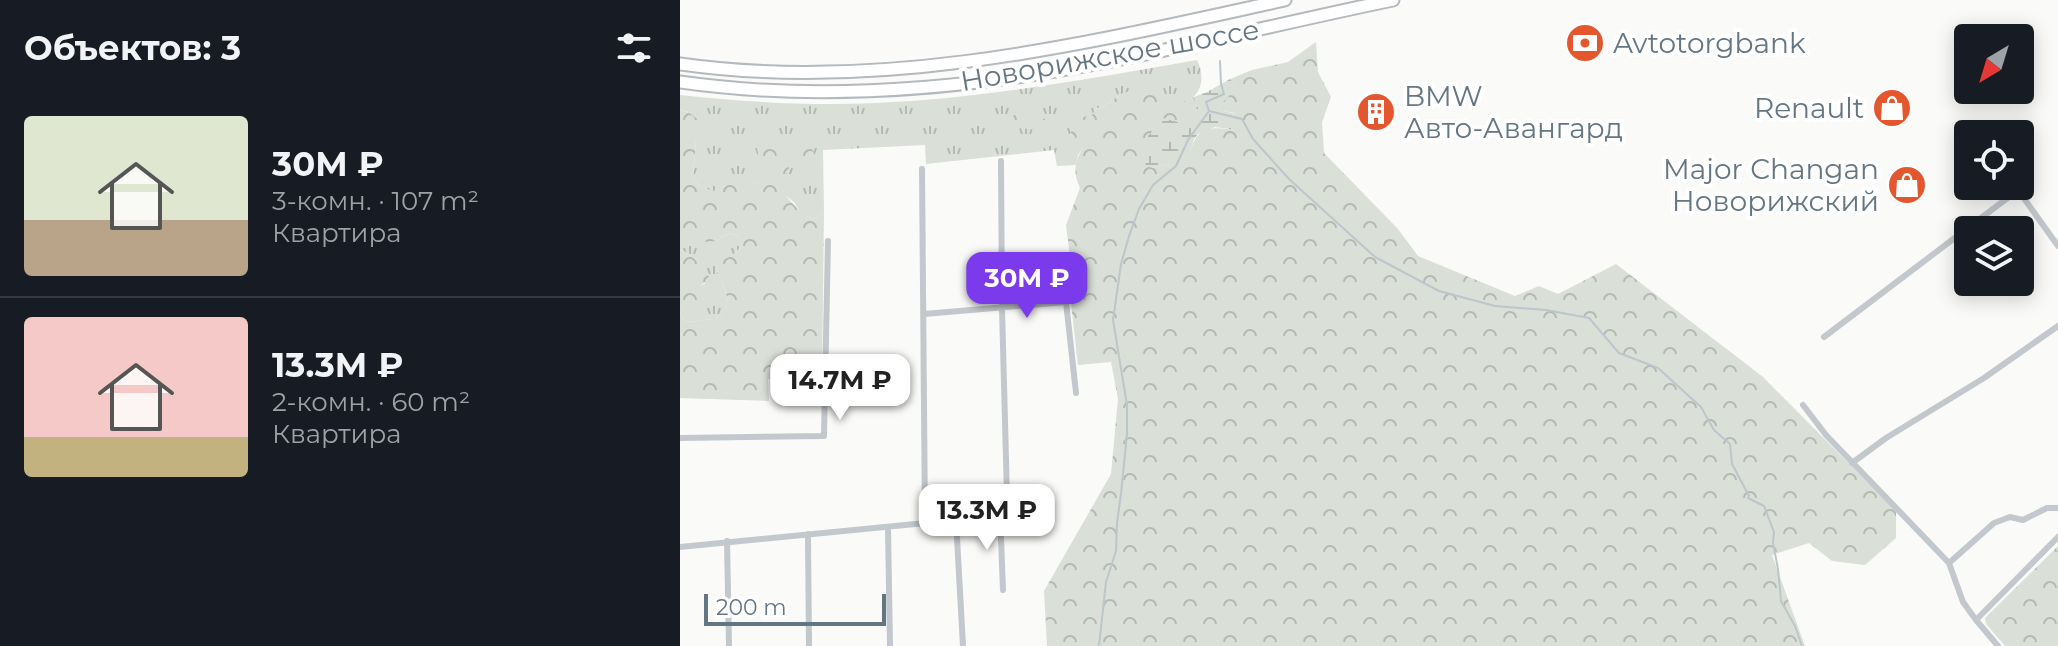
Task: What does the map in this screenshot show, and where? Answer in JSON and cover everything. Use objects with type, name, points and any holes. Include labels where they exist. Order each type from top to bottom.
[{"type":"highway","name":"Новорижское шоссе","points":[[680,64],[791,72],[944,64],[1130,34],[1285,0]]},
{"type":"highway","name":"Новорижское шоссе","points":[[680,82],[776,90],[850,91],[956,84],[1096,64],[1393,0]]},
{"type":"street","points":[[1001,161],[1007,497],[1000,513],[1003,590]]},
{"type":"street","points":[[922,169],[925,523]]},
{"type":"street","points":[[1824,337],[2018,190],[2058,246]]},
{"type":"street","points":[[680,438],[824,436],[828,241]]},
{"type":"street","points":[[924,314],[1066,302],[1076,393]]},
{"type":"street","points":[[1852,463],[2058,326]]},
{"type":"street","points":[[1803,405],[1826,435],[1949,563],[1963,602],[1998,646]]},
{"type":"street","points":[[1949,563],[1994,523],[2010,517],[2023,520],[2047,508],[2058,508]]},
{"type":"street","points":[[680,547],[1000,513]]},
{"type":"street","points":[[956,520],[963,646]]},
{"type":"street","points":[[888,527],[890,646]]},
{"type":"street","points":[[808,534],[809,646]]},
{"type":"street","points":[[1976,620],[2058,537]]},
{"type":"street","points":[[727,541],[729,646]]},
{"type":"green space","points":[[1316,42],[1318,72],[1331,97],[1322,122],[1324,153],[1398,229],[1418,256],[1515,296],[1539,286],[1558,294],[1616,264],[1763,377],[1896,511],[1896,538],[1865,565],[1832,561],[1809,543],[1772,555],[1805,646],[1047,646],[1044,591],[1111,474],[1118,399],[1111,362],[1078,365],[1071,303],[1075,296],[1066,225],[1080,188],[1076,166],[1085,145],[1077,138],[1070,137],[1072,128],[1079,118],[1092,115],[1097,108],[1123,93],[1151,86],[1162,92],[1175,106],[1194,97],[1196,109],[1191,121],[1177,122],[1150,149],[1152,168],[1170,164],[1190,152],[1201,132],[1236,130],[1235,113],[1222,111],[1221,104],[1234,84],[1230,79],[1252,70],[1288,62]]},
{"type":"green space","points":[[1197,60],[1201,84],[1197,93],[1187,101],[1175,107],[1162,92],[1123,93],[1078,122],[1070,136],[1086,144],[1078,155],[1076,165],[1057,166],[1054,150],[926,164],[925,145],[823,150],[824,213],[812,219],[765,181],[752,185],[726,185],[714,191],[701,188],[693,177],[696,139],[688,112],[680,110],[680,95],[802,104],[916,100],[1037,87]]},
{"type":"green space","points":[[1230,79],[1235,90],[1221,104],[1223,111],[1241,115],[1237,130],[1215,127],[1198,134],[1190,152],[1176,166],[1170,164],[1152,168],[1146,165],[1143,159],[1150,149],[1148,136],[1164,118],[1177,122],[1191,120],[1196,109],[1194,97]]},
{"type":"green space","points":[[1026,105],[1039,107],[1043,118],[1050,123],[1050,131],[1015,128],[1008,124],[1009,117],[1021,113]]},
{"type":"green space","points":[[680,110],[694,116],[704,128],[696,139],[693,177],[701,188],[714,191],[726,185],[752,185],[764,181],[777,184],[793,204],[812,219],[824,213],[822,379],[768,379],[769,401],[680,398],[680,313],[684,320],[716,319],[727,300],[716,268],[718,260],[733,255],[743,242],[730,233],[708,242],[680,237]]},
{"type":"green space","points":[[762,137],[776,145],[777,162],[800,148],[811,146],[813,162],[790,165],[781,178],[761,165],[755,141]]},
{"type":"green space","points":[[730,233],[743,242],[733,255],[718,261],[716,268],[727,300],[722,312],[716,319],[684,320],[680,313],[683,306],[691,306],[697,295],[697,286],[705,284],[694,259],[680,250],[680,237],[716,241]]},
{"type":"green space","points":[[680,250],[693,258],[711,279],[697,287],[699,310],[683,306],[680,313]]},
{"type":"green space","points":[[2058,546],[2058,646],[2005,646],[1986,624],[1985,618]]},
{"type":"waterway","points":[[1099,646],[1106,582],[1116,551],[1127,434],[1127,405],[1113,320],[1121,264],[1139,209],[1153,185],[1176,166],[1188,140],[1209,111],[1206,102],[1224,94],[1220,61]]},
{"type":"waterway","points":[[1209,111],[1242,119],[1253,139],[1289,179],[1375,257],[1439,291],[1495,306],[1546,310],[1589,318],[1619,353],[1658,368],[1701,407],[1714,430],[1730,444],[1732,464],[1748,498],[1764,506],[1774,532],[1781,601],[1802,646]]},
{"type":"place","name":"Avtotorgbank","points":[[1585,43]]},
{"type":"place","name":"Renault","points":[[1892,108]]},
{"type":"place","name":"BMW Авто-Авангард","points":[[1376,112]]},
{"type":"place","name":"Major Changan Новорижский","points":[[1907,185]]}]
